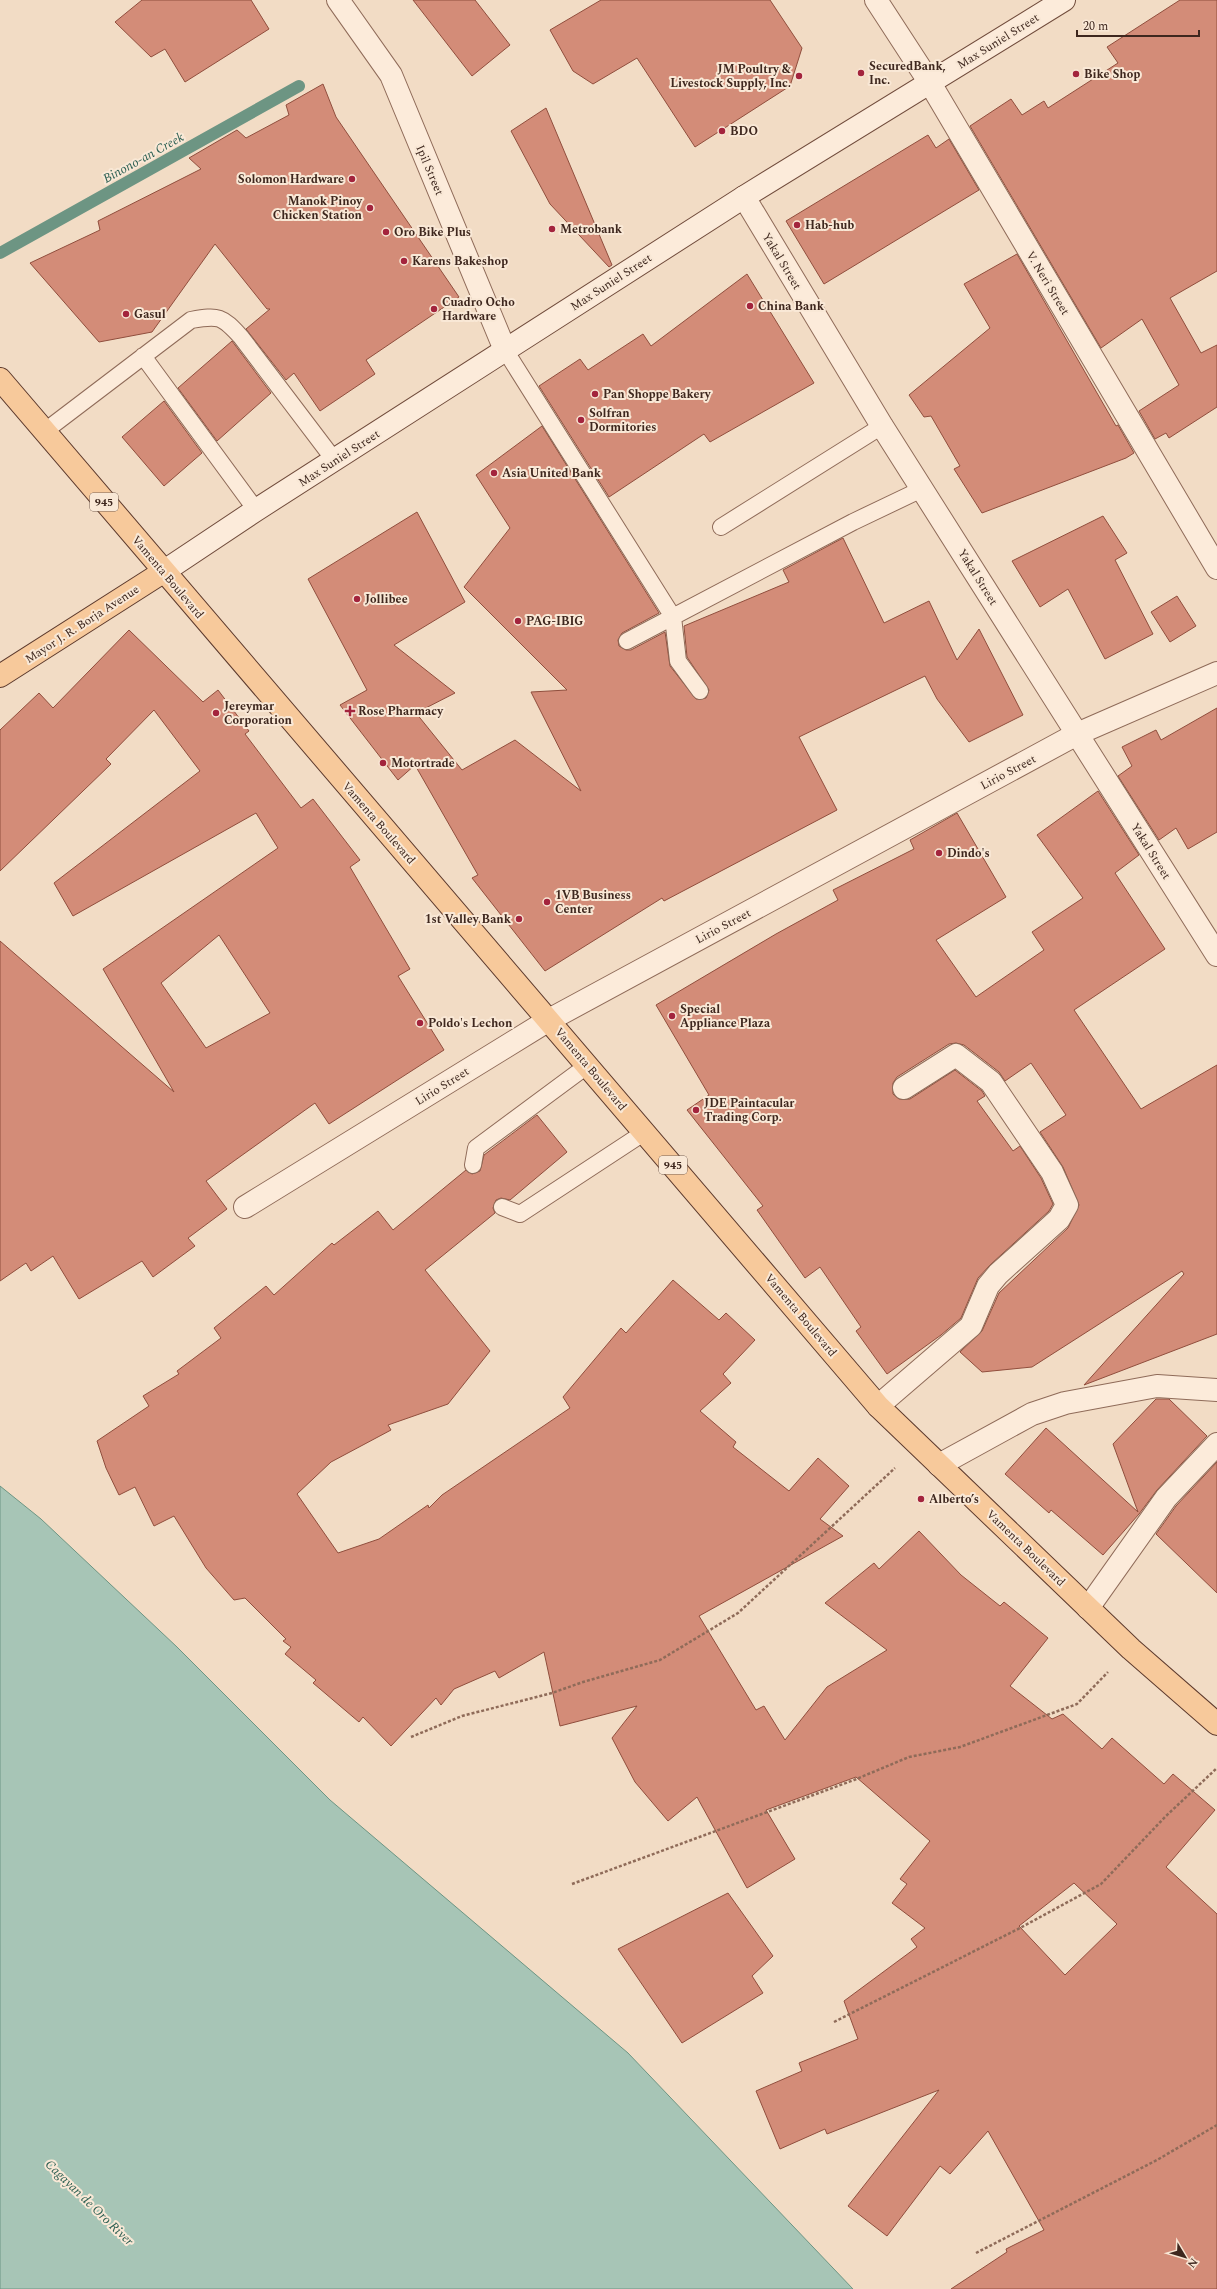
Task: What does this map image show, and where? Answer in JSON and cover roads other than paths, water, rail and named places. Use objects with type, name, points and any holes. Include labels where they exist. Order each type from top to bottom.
[{"type":"main road","name":"Vamenta Boulevard","points":[[0,378],[163,572],[549,1020],[878,1406],[1131,1649],[1217,1724]]},
{"type":"main road","name":"Mayor J. R. Borja Avenue","points":[[0,676],[163,572]]},
{"type":"street","name":"Ipil Street","points":[[338,0],[391,75],[505,350]]},
{"type":"street","name":"V. Neri Street","points":[[876,0],[930,83],[1217,568]]},
{"type":"street","name":"Max Suniel Street","points":[[163,572],[256,510],[335,461],[744,197],[1064,0]]},
{"type":"street","name":"Yakal Street","points":[[744,197],[882,426],[1217,955]]},
{"type":"street","name":"Lirio Street","points":[[245,1207],[549,1020],[1077,734],[1217,673]]},
{"type":"street","points":[[878,1406],[971,1326],[988,1286],[998,1274],[1059,1219],[1067,1205],[1052,1172],[991,1082],[956,1055],[904,1088]]},
{"type":"street","points":[[939,1465],[1032,1414],[1065,1403],[1157,1386],[1217,1390]]},
{"type":"street","points":[[1088,1608],[1166,1498],[1217,1444]]},
{"type":"lane","points":[[45,431],[191,320],[214,316],[230,324],[335,461]]},
{"type":"lane","points":[[505,350],[673,617],[678,661],[700,691]]},
{"type":"lane","points":[[143,356],[256,510]]},
{"type":"lane","points":[[721,527],[882,426]]},
{"type":"lane","points":[[627,641],[853,522],[922,489]]},
{"type":"lane","points":[[473,1165],[476,1148],[588,1066]]},
{"type":"lane","points":[[502,1206],[520,1214],[645,1132]]},
{"type":"water","name":"Cagayan de Oro River","points":[[0,1486],[41,1519],[177,1647],[330,1800],[628,2053],[853,2289],[0,2289]]},
{"type":"waterway","name":"Binono-an Creek","points":[[0,253],[299,86]]},
{"type":"place","name":"SecuredBank, Inc.","points":[[861,73]]},
{"type":"place","name":"Bike Shop","points":[[1076,74]]},
{"type":"place","name":"JM Poultry & Livestock Supply, Inc.","points":[[799,76]]},
{"type":"place","name":"BDO","points":[[722,131]]},
{"type":"place","name":"Solomon Hardware","points":[[352,179]]},
{"type":"place","name":"Manok Pinoy Chicken Station","points":[[370,208]]},
{"type":"place","name":"Hab-hub","points":[[797,225]]},
{"type":"place","name":"Metrobank","points":[[552,229]]},
{"type":"place","name":"Oro Bike Plus","points":[[386,232]]},
{"type":"place","name":"Karens Bakeshop","points":[[404,261]]},
{"type":"place","name":"China Bank","points":[[750,306]]},
{"type":"place","name":"Cuadro Ocho Hardware","points":[[434,309]]},
{"type":"place","name":"Gasul","points":[[126,314]]},
{"type":"place","name":"Pan Shoppe Bakery","points":[[595,394]]},
{"type":"place","name":"Solfran Dormitories","points":[[581,420]]},
{"type":"place","name":"Asia United Bank","points":[[494,473]]},
{"type":"place","name":"Jollibee","points":[[357,599]]},
{"type":"place","name":"PAG-IBIG","points":[[518,621]]},
{"type":"place","name":"Rose Pharmacy","points":[[350,711]]},
{"type":"place","name":"Jereymar Corporation","points":[[216,713]]},
{"type":"place","name":"Motortrade","points":[[383,763]]},
{"type":"place","name":"Dindo's","points":[[939,853]]},
{"type":"place","name":"1VB Business Center","points":[[547,902]]},
{"type":"place","name":"1st Valley Bank","points":[[519,919]]},
{"type":"place","name":"Special Appliance Plaza","points":[[672,1016]]},
{"type":"place","name":"Poldo's Lechon","points":[[420,1023]]},
{"type":"place","name":"JDE Paintacular Trading Corp.","points":[[696,1110]]},
{"type":"place","name":"Alberto’s","points":[[921,1499]]}]
